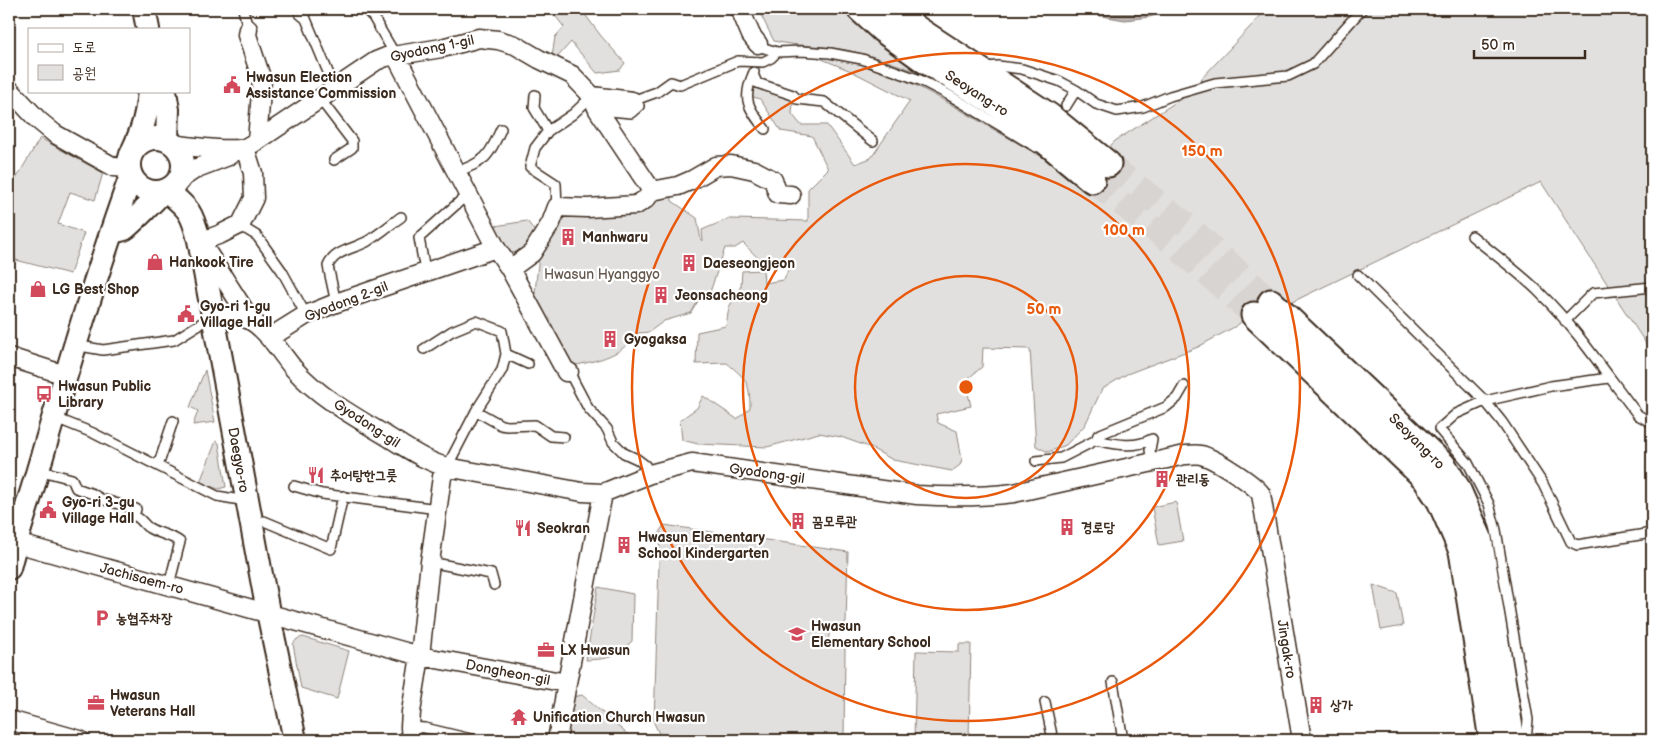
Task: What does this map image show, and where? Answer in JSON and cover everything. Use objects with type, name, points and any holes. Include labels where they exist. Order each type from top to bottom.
[{"type":"main road","name":"Seoyang-ro","points":[[860,9],[883,30],[923,59],[997,104],[1032,130],[1100,172],[1049,116],[917,29],[891,9]]},
{"type":"main road","name":"Seoyang-ro","points":[[1492,740],[1462,551],[1440,501],[1425,478],[1262,309],[1443,465],[1458,488],[1479,538],[1512,740]]},
{"type":"street","points":[[144,9],[148,28]]},
{"type":"street","points":[[740,9],[751,35],[758,44]]},
{"type":"street","points":[[201,240],[239,226],[254,198],[253,173],[247,146],[262,80],[247,35],[248,29]]},
{"type":"street","name":"Gyodong 1-gil","points":[[169,187],[197,168],[226,157],[247,146],[376,61],[386,57],[442,48],[479,38],[498,40],[514,45],[572,75],[592,96],[598,110],[652,191]]},
{"type":"street","points":[[396,56],[496,248],[510,269],[566,372],[569,372]]},
{"type":"street","points":[[9,89],[38,120],[62,138],[114,167],[130,165]]},
{"type":"street","points":[[149,92],[148,108],[143,129],[130,165],[135,184],[142,189],[150,192],[169,187]]},
{"type":"street","points":[[112,232],[124,228],[157,200],[183,172],[181,154],[170,142],[168,110],[164,92]]},
{"type":"street","points":[[592,96],[635,100]]},
{"type":"street","points":[[9,568],[13,542],[38,470],[52,417],[112,232],[137,145],[144,140],[160,138],[200,148],[247,146]]},
{"type":"street","points":[[510,269],[532,253],[551,223],[557,207],[587,208],[636,205],[646,200],[652,191],[678,186],[716,166],[731,165],[754,170],[773,180],[778,194],[791,195]]},
{"type":"street","name":"Daegyo-ro","points":[[169,187],[194,218],[201,240],[249,512],[268,612],[296,740]]},
{"type":"street","name":"Gyodong-gil","points":[[201,240],[249,319],[269,338],[294,369],[312,386],[362,421],[423,458],[447,467],[582,492],[602,493],[650,474],[681,465],[703,464],[917,494],[958,497],[1014,493],[1152,462],[1199,454],[1209,457],[1255,486],[1261,494],[1272,559]]},
{"type":"street","name":"Gyodong 2-gil","points":[[269,338],[306,315],[336,303],[496,248]]},
{"type":"street","points":[[213,316],[236,316],[249,319]]},
{"type":"street","points":[[9,357],[65,375]]},
{"type":"street","points":[[410,733],[430,562],[442,478],[447,467]]},
{"type":"street","points":[[567,683],[602,493]]},
{"type":"street","name":"Jachisaem-ro","points":[[13,542],[420,656]]},
{"type":"street","name":"Jingak-ro","points":[[1272,559],[1302,740]]},
{"type":"street","name":"Dongheon-gil","points":[[420,656],[567,683],[557,740]]},
{"type":"street","points":[[9,720],[80,740]]},
{"type":"lane","points":[[243,9],[248,29]]},
{"type":"lane","points":[[365,9],[373,17],[396,56]]},
{"type":"lane","points":[[977,68],[998,66],[1022,69],[1059,81],[1096,104],[1117,111],[1144,107],[1170,96],[1215,82],[1288,76],[1313,64],[1362,9]]},
{"type":"lane","points":[[300,14],[306,19],[327,94],[352,141],[352,148],[334,160]]},
{"type":"lane","points":[[758,44],[761,47],[777,52],[830,53],[862,59],[920,80],[1035,147],[1040,140]]},
{"type":"lane","points":[[610,111],[631,113],[639,106],[635,100],[657,92],[671,82],[680,85],[738,61],[763,62],[777,52]]},
{"type":"lane","points":[[758,62],[747,100],[751,113],[764,129]]},
{"type":"lane","points":[[753,74],[758,83],[793,95],[796,99],[824,102],[873,141]]},
{"type":"lane","points":[[1066,106],[1076,90]]},
{"type":"lane","points":[[535,95],[534,108],[548,131]]},
{"type":"lane","points":[[557,207],[556,184],[530,168],[535,148],[548,131],[573,114],[592,96]]},
{"type":"lane","points":[[456,172],[476,165],[490,154],[501,129]]},
{"type":"lane","points":[[425,271],[419,238],[468,194]]},
{"type":"lane","points":[[336,303],[328,266],[330,260],[336,254],[368,241],[401,217]]},
{"type":"lane","points":[[239,226],[257,236],[282,271],[306,315]]},
{"type":"lane","points":[[1472,236],[1540,293],[1579,337],[1638,415],[1652,421]]},
{"type":"lane","points":[[1358,275],[1485,400],[1543,484],[1571,542],[1577,545],[1652,533]]},
{"type":"lane","points":[[1565,321],[1593,293],[1652,287]]},
{"type":"lane","points":[[74,345],[104,350],[174,340],[198,327],[213,316]]},
{"type":"lane","points":[[424,349],[452,331],[476,322],[502,331],[506,354],[502,370],[476,411],[447,467]]},
{"type":"lane","points":[[506,354],[528,364]]},
{"type":"lane","points":[[569,372],[588,408],[607,429],[613,442],[624,453],[645,465],[650,474]]},
{"type":"lane","points":[[1526,740],[1528,720],[1496,530],[1489,504],[1468,463],[1439,429],[1456,414],[1485,400],[1551,386],[1609,378]]},
{"type":"lane","points":[[1036,462],[1061,458],[1096,440],[1098,435],[1166,407],[1177,398],[1184,386]]},
{"type":"lane","points":[[476,411],[501,425],[535,426],[551,436],[564,438]]},
{"type":"lane","points":[[52,417],[93,433],[264,521],[331,549],[343,496]]},
{"type":"lane","points":[[158,466],[173,421]]},
{"type":"lane","points":[[1096,440],[1119,445],[1133,445],[1144,444],[1152,439],[1150,450],[1152,462]]},
{"type":"lane","points":[[38,470],[72,479],[76,488],[101,499],[136,509],[134,516],[140,518],[147,528],[180,542],[169,585]]},
{"type":"lane","points":[[294,486],[322,494],[438,509]]},
{"type":"lane","points":[[430,562],[490,574],[494,585]]},
{"type":"lane","points":[[1113,682],[1123,740]]},
{"type":"lane","points":[[1045,702],[1053,740]]},
{"type":"lane","points":[[410,733],[425,728],[475,740]]},
{"type":"green space","points":[[550,9],[581,9],[601,36],[625,63],[620,70],[597,73],[571,42],[555,60],[552,57],[555,37],[564,27]]},
{"type":"green space","points":[[758,9],[842,9],[846,14],[941,81],[858,53],[837,48],[774,41]]},
{"type":"green space","name":"Hwasun Hyanggyo","points":[[1267,9],[1652,9],[1652,353],[1541,182],[1290,303],[1275,297],[1236,326],[1198,347],[1127,374],[1102,389],[1085,425],[1066,445],[1048,452],[1036,446],[1030,349],[983,348],[982,367],[965,381],[971,406],[936,414],[938,423],[957,431],[962,459],[960,465],[952,471],[893,460],[869,447],[841,437],[819,433],[767,447],[698,444],[682,440],[680,420],[697,408],[703,396],[737,419],[750,408],[746,382],[727,363],[696,364],[697,332],[726,326],[729,307],[741,286],[742,271],[763,270],[764,283],[784,280],[788,270],[781,259],[763,260],[743,243],[735,248],[725,248],[709,295],[702,294],[691,313],[664,321],[649,332],[630,334],[630,342],[617,352],[602,359],[569,367],[535,306],[539,255],[560,212],[672,194],[672,201],[697,218],[701,240],[703,241],[702,230],[728,219],[808,221],[808,189],[828,169],[812,136],[781,131],[760,99],[750,96],[753,84],[789,97],[793,102],[792,114],[801,125],[827,125],[855,164],[871,158],[910,101],[851,71],[812,55],[860,63],[907,81],[1080,177],[1115,141],[1184,97]]},
{"type":"green space","points":[[40,138],[103,173],[95,200],[70,192],[58,224],[84,233],[70,274],[12,259],[9,271],[9,191]]},
{"type":"green space","points":[[527,221],[537,234],[527,246],[517,253],[509,252],[495,226]]},
{"type":"green space","points":[[205,370],[215,422],[193,425],[198,411],[190,407]]},
{"type":"green space","points":[[216,441],[219,443],[226,487],[218,489],[200,482]]},
{"type":"green space","points":[[1176,502],[1183,541],[1159,545],[1152,507]]},
{"type":"green space","points":[[664,525],[848,552],[846,622],[841,625],[830,625],[828,645],[842,645],[845,649],[844,740],[662,740],[654,723],[660,531]]},
{"type":"green space","points":[[1373,585],[1397,593],[1403,626],[1381,630]]},
{"type":"green space","points":[[598,587],[633,594],[632,641],[616,654],[600,659],[586,660]]},
{"type":"green space","points":[[303,637],[349,651],[337,699],[301,688],[293,644],[297,639]]},
{"type":"green space","points":[[959,644],[971,644],[969,740],[914,740],[916,651],[959,652]]},
{"type":"green space","points":[[582,695],[634,740],[565,740],[573,697]]},
{"type":"shaded area","points":[[1061,9],[1178,9],[1149,17],[1125,20]]},
{"type":"tunnel","points":[[1108,164],[1188,226],[1271,302]]},
{"type":"tunnel","points":[[1092,180],[1172,243],[1254,315]]},
{"type":"place","name":"Hwasun Election Assistance Commission","points":[[232,85]]},
{"type":"place","name":"Manhwaru","points":[[568,237]]},
{"type":"place","name":"Hankook Tire","points":[[155,262]]},
{"type":"place","name":"Daeseongjeon","points":[[689,263]]},
{"type":"place","name":"LG Best Shop","points":[[38,289]]},
{"type":"place","name":"Jeonsacheong","points":[[661,295]]},
{"type":"place","name":"Gyo-ri 1-gu Village Hall","points":[[186,314]]},
{"type":"place","name":"Gyogaksa","points":[[610,339]]},
{"type":"place","name":"Hwasun Public Library","points":[[44,394]]},
{"type":"place","name":"추어탕한그릇","points":[[316,475]]},
{"type":"place","name":"관리동","points":[[1162,479]]},
{"type":"place","name":"Gyo-ri 3-gu Village Hall","points":[[48,510]]},
{"type":"place","name":"꿈모루관","points":[[798,521]]},
{"type":"place","name":"경로당","points":[[1067,527]]},
{"type":"place","name":"Seokran","points":[[523,528]]},
{"type":"place","name":"Hwasun Elementary School Kindergarten","points":[[624,545]]},
{"type":"place","name":"농협주차장","points":[[102,618]]},
{"type":"place","name":"Hwasun Elementary School","points":[[797,634]]},
{"type":"place","name":"LX Hwasun","points":[[546,650]]},
{"type":"place","name":"Hwasun Veterans Hall","points":[[96,703]]},
{"type":"place","name":"상가","points":[[1316,705]]},
{"type":"place","name":"Unification Church Hwasun","points":[[519,717]]}]
